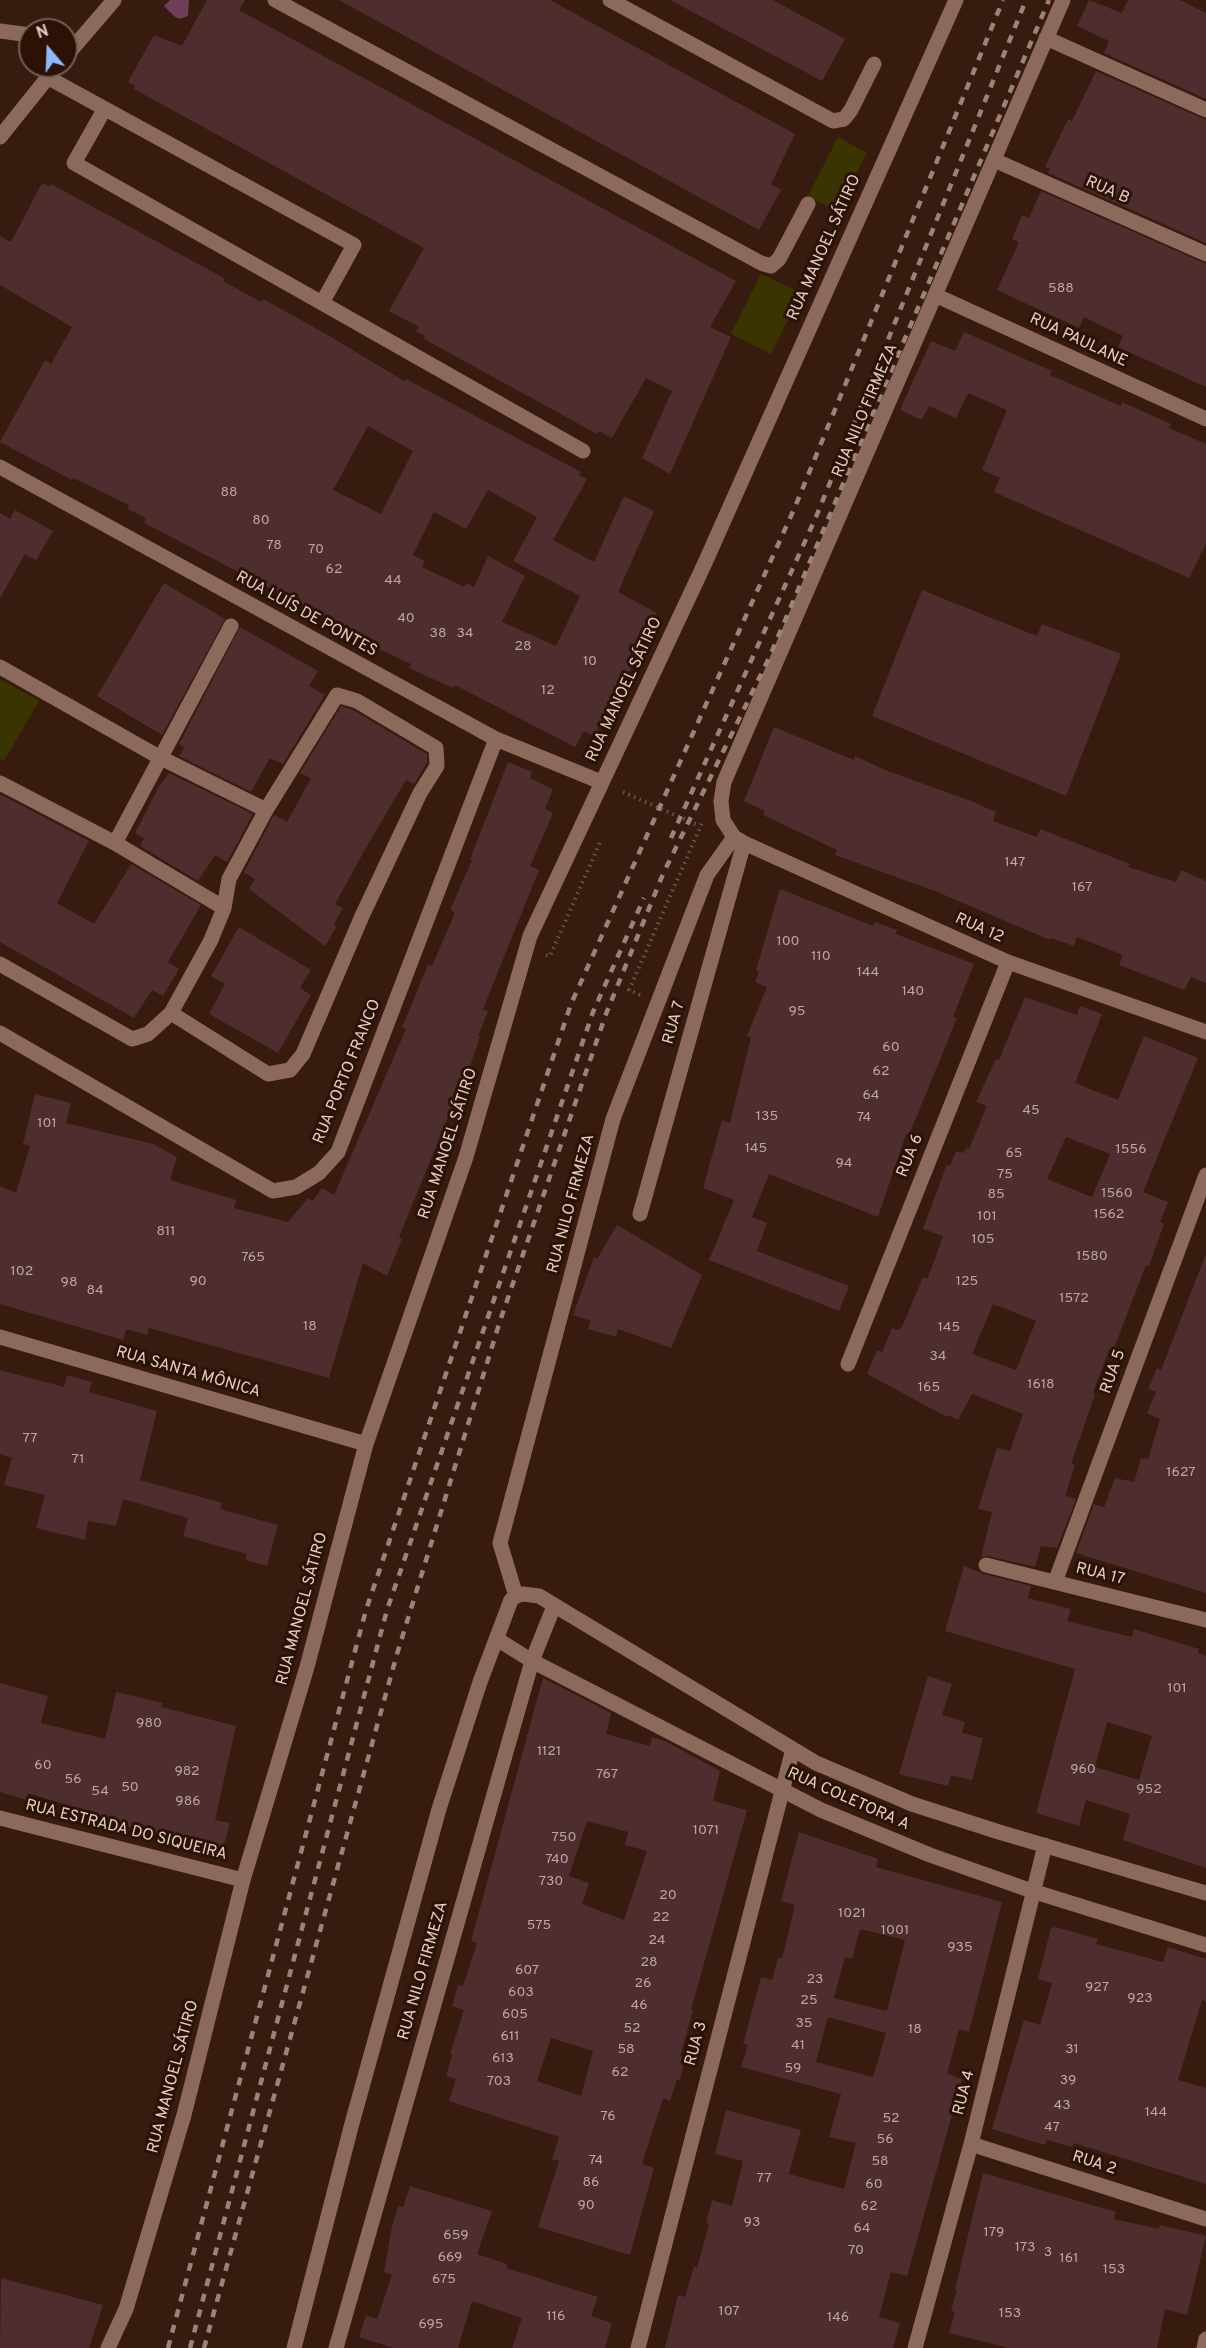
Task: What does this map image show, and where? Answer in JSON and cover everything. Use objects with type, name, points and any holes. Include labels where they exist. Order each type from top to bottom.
[{"type":"street","points":[[78,34],[114,0]]},
{"type":"street","points":[[275,0],[762,263],[771,266],[779,259],[808,204]]},
{"type":"street","points":[[610,0],[833,121],[844,119],[851,110],[874,64]]},
{"type":"street","name":"RUA MANOEL SÁTIRO","points":[[108,2348],[126,2309],[184,2115],[243,1880],[306,1667],[366,1444],[466,1157],[530,936],[708,555],[956,0]]},
{"type":"street","name":"RUA NILO FIRMEZA","points":[[294,2348],[351,2127],[439,1809],[511,1600],[519,1595],[500,1543],[613,1119],[707,875],[739,840],[723,820],[721,801],[724,782],[1063,0]]},
{"type":"street","points":[[0,31],[18,33]]},
{"type":"street","points":[[1046,38],[1206,110]]},
{"type":"street","points":[[0,136],[47,78]]},
{"type":"street","points":[[60,78],[104,110],[354,245],[322,303]]},
{"type":"street","points":[[104,110],[74,164],[584,451]]},
{"type":"street","name":"RUA B","points":[[994,160],[1206,254]]},
{"type":"street","name":"RUA PAULANE","points":[[935,296],[1206,419]]},
{"type":"street","name":"RUA LUÍS DE PONTES","points":[[0,467],[496,739],[601,782]]},
{"type":"street","points":[[116,843],[159,757],[231,626]]},
{"type":"street","points":[[0,667],[159,757],[266,810]]},
{"type":"street","points":[[0,964],[132,1039],[148,1034],[171,1013],[211,939],[224,908],[229,879],[266,810],[337,695],[357,701],[436,748],[437,766],[415,803],[303,1054],[290,1070],[268,1074],[171,1013]]},
{"type":"street","name":"RUA PORTO FRANCO","points":[[0,1033],[273,1191],[296,1187],[319,1173],[338,1152],[496,739]]},
{"type":"street","points":[[0,783],[116,843],[224,908]]},
{"type":"street","name":"RUA 12","points":[[739,840],[1008,962],[1206,1032]]},
{"type":"street","name":"RUA 7","points":[[640,1214],[739,840]]},
{"type":"street","name":"RUA 6","points":[[848,1364],[1008,962]]},
{"type":"street","name":"RUA 5","points":[[1056,1582],[1206,1175]]},
{"type":"street","name":"RUA SANTA MÔNICA","points":[[0,1337],[366,1444]]},
{"type":"street","name":"RUA 17","points":[[986,1565],[1206,1620]]},
{"type":"street","name":"RUA COLETORA A","points":[[519,1595],[538,1596],[816,1763],[912,1804],[1206,1893]]},
{"type":"street","name":"RUA NILO FIRMEZA","points":[[336,2348],[532,1661],[554,1606]]},
{"type":"street","name":"RUA COLETORA A","points":[[497,1639],[532,1661],[780,1790],[930,1856],[1032,1891],[1206,1945]]},
{"type":"street","name":"RUA 3","points":[[638,2348],[780,1790],[793,1749]]},
{"type":"street","name":"RUA ESTRADA DO SIQUEIRA","points":[[0,1818],[243,1880]]},
{"type":"street","name":"RUA 4","points":[[915,2348],[971,2144],[1032,1891],[1046,1845]]},
{"type":"street","name":"RUA 2","points":[[971,2144],[1206,2219]]},
{"type":"street","points":[[1204,2348],[1206,2339]]},
{"type":"path","points":[[623,792],[700,826]]},
{"type":"shaded area","points":[[170,0],[189,0],[188,16],[179,19],[174,16],[164,6]]},
{"type":"shaded area","points":[[838,137],[867,153],[837,211],[808,196]]},
{"type":"shaded area","points":[[761,274],[801,293],[771,354],[731,334]]},
{"type":"shaded area","points":[[0,679],[39,701],[4,761],[0,759]]},
{"type":"building","points":[[207,0],[245,0],[239,10],[736,281],[710,327],[731,337],[670,474],[642,458],[672,391],[646,378],[612,438],[599,431],[597,434],[424,339],[425,336],[416,331],[419,327],[389,311],[424,248],[134,89],[135,86],[128,82],[154,35],[182,46]]},
{"type":"building","points":[[339,0],[550,0],[795,134],[771,184],[781,190],[759,230]]},
{"type":"building","points":[[670,0],[773,0],[845,39],[822,81]]},
{"type":"building","points":[[1089,0],[1122,13],[1128,0],[1180,0],[1206,13],[1206,99],[1104,53],[1109,41],[1077,26]]},
{"type":"building","points":[[1096,71],[1206,120],[1206,243],[1048,173],[1050,169],[1045,167],[1068,119],[1072,121]]},
{"type":"building","points":[[42,183],[50,187],[51,184],[224,278],[223,281],[261,302],[263,299],[326,334],[404,381],[406,379],[581,472],[579,475],[587,479],[553,540],[594,562],[624,496],[654,511],[618,592],[657,613],[609,714],[606,713],[595,736],[584,731],[575,747],[455,685],[453,688],[409,668],[411,664],[377,648],[334,624],[335,622],[144,523],[146,518],[127,509],[129,505],[73,478],[72,480],[0,442],[45,360],[51,364],[72,327],[0,285],[0,236],[11,242]],"holes":[[[368,426],[413,451],[381,514],[333,490]],[[488,490],[537,517],[513,561],[580,596],[556,646],[502,622],[525,576],[488,556],[474,587],[466,583],[464,587],[422,567],[425,561],[413,555],[434,512],[466,529]]]},
{"type":"building","points":[[1041,191],[1206,264],[1206,387],[1118,347],[1123,336],[1084,317],[1079,328],[997,290],[1019,242],[1012,239],[1022,215],[1029,218]]},
{"type":"building","points":[[964,332],[1052,371],[1050,375],[1121,406],[1122,402],[1171,424],[1169,428],[1206,444],[1206,544],[1189,578],[994,492],[1000,478],[982,470],[1007,410],[968,393],[956,418],[929,406],[922,420],[900,410],[931,341],[955,351]]},
{"type":"building","points":[[15,510],[53,531],[36,560],[25,554],[0,598],[0,513],[10,519]]},
{"type":"building","points":[[164,583],[225,619],[162,735],[97,696]]},
{"type":"building","points":[[922,590],[1037,636],[1042,624],[1121,654],[1066,796],[872,716]]},
{"type":"building","points":[[240,627],[318,671],[309,686],[325,695],[283,764],[270,758],[251,792],[179,756],[184,748],[179,744]]},
{"type":"building","points":[[341,706],[353,710],[427,754],[427,763],[414,784],[406,780],[367,846],[335,904],[343,908],[334,924],[337,926],[325,946],[249,889],[255,879],[244,872],[274,815],[287,822],[311,778],[300,773]]},
{"type":"building","points":[[774,727],[854,760],[855,756],[885,770],[971,801],[996,812],[993,821],[1037,837],[1040,829],[1130,864],[1128,867],[1176,882],[1181,870],[1206,881],[1206,983],[1191,977],[1184,990],[1119,965],[1123,955],[1077,937],[1074,946],[1051,938],[1050,940],[935,891],[835,855],[837,850],[763,815],[765,811],[744,801]]},
{"type":"building","points":[[508,762],[532,772],[530,778],[553,789],[545,809],[553,813],[530,866],[539,870],[483,1009],[488,1011],[478,1036],[480,1037],[463,1087],[465,1088],[455,1111],[451,1110],[399,1237],[402,1239],[387,1276],[363,1263],[329,1378],[149,1328],[147,1335],[126,1329],[123,1340],[0,1304],[0,1186],[16,1193],[30,1146],[23,1144],[35,1094],[71,1103],[66,1123],[153,1144],[177,1157],[170,1180],[236,1200],[234,1208],[288,1222],[308,1198],[313,1201],[322,1188],[334,1195],[406,1029],[402,1028],[428,965],[432,966],[455,913],[450,910],[472,860],[470,859]]},
{"type":"building","points":[[169,773],[253,814],[227,862],[215,855],[198,881],[140,846],[144,838],[135,833],[159,786]]},
{"type":"building","points":[[0,794],[89,841],[57,903],[94,924],[131,864],[201,905],[168,962],[179,969],[163,996],[152,990],[134,1018],[0,942]]},
{"type":"building","points":[[780,889],[873,926],[875,922],[897,930],[896,934],[974,964],[953,1017],[957,1018],[909,1135],[906,1134],[878,1217],[769,1174],[752,1217],[767,1223],[757,1251],[849,1286],[839,1311],[709,1260],[734,1200],[703,1188],[722,1120],[730,1123],[751,1037],[747,1036],[767,987],[755,982],[759,972],[756,970]]},
{"type":"building","points":[[239,927],[311,970],[300,988],[311,995],[278,1053],[209,1014],[225,984],[211,976]]},
{"type":"building","points":[[1025,997],[1077,1015],[1080,1006],[1102,1014],[1075,1083],[1118,1100],[1144,1036],[1198,1058],[1143,1192],[1168,1202],[1160,1222],[1164,1224],[1149,1266],[1146,1265],[1113,1351],[1109,1350],[1093,1392],[1095,1394],[1071,1464],[1075,1465],[1065,1496],[1076,1499],[1057,1548],[1041,1546],[1035,1567],[988,1556],[981,1557],[992,1512],[978,1509],[997,1448],[1010,1451],[1023,1414],[972,1394],[958,1420],[949,1415],[947,1417],[867,1374],[877,1350],[882,1352],[892,1328],[898,1330],[902,1327],[923,1277],[927,1279],[943,1236],[923,1229],[947,1164],[950,1166],[956,1151],[963,1153],[966,1148],[969,1149],[987,1106],[976,1102],[996,1059],[999,1060]],"holes":[[[1066,1137],[1110,1154],[1092,1197],[1047,1179]],[[993,1304],[1036,1321],[1016,1370],[972,1354]]]},
{"type":"building","points":[[617,1225],[702,1275],[671,1348],[618,1329],[616,1337],[588,1329],[591,1321],[573,1315],[594,1257],[597,1259]]},
{"type":"building","points":[[1206,1254],[1206,1593],[1076,1553],[1094,1504],[1104,1507],[1115,1478],[1134,1482],[1141,1458],[1148,1459],[1160,1419],[1147,1413],[1156,1392],[1148,1389],[1157,1368],[1161,1370]]},
{"type":"building","points":[[0,1370],[64,1387],[67,1375],[92,1382],[89,1392],[157,1411],[140,1480],[222,1503],[220,1509],[278,1525],[267,1566],[245,1560],[247,1554],[183,1536],[188,1518],[123,1499],[116,1526],[88,1521],[85,1540],[36,1528],[45,1495],[4,1485],[12,1458],[0,1454]]},
{"type":"building","points":[[964,1566],[984,1574],[1031,1586],[1028,1598],[1071,1609],[1067,1621],[1132,1637],[1134,1629],[1199,1649],[1198,1653],[1206,1656],[1206,1868],[1123,1840],[1130,1814],[1086,1800],[1079,1826],[1036,1813],[1075,1669],[945,1631]],"holes":[[[1107,1722],[1152,1736],[1139,1780],[1095,1767]]]},
{"type":"building","points":[[928,1676],[952,1684],[942,1715],[965,1722],[962,1733],[983,1738],[972,1780],[951,1775],[948,1786],[899,1774]]},
{"type":"building","points":[[543,1678],[611,1713],[606,1734],[650,1746],[652,1737],[667,1742],[720,1771],[713,1801],[747,1810],[691,2010],[693,2011],[680,2056],[685,2058],[680,2080],[677,2079],[670,2101],[663,2098],[642,2164],[654,2168],[630,2255],[538,2227],[559,2161],[552,2159],[559,2137],[449,2101],[456,2079],[446,2076],[452,2055],[450,2054],[464,2010],[452,2006],[458,1985],[463,1986],[477,1943],[471,1941]],"holes":[[[587,1821],[628,1832],[625,1845],[647,1851],[624,1920],[582,1904],[589,1883],[569,1876]],[[551,2038],[593,2051],[581,2096],[537,2081]]]},
{"type":"building","points":[[0,1683],[48,1696],[41,1723],[105,1739],[116,1692],[163,1703],[161,1707],[236,1726],[215,1820],[230,1823],[222,1852],[79,1814],[80,1809],[28,1793],[26,1800],[0,1792]]},
{"type":"building","points":[[799,1832],[878,1859],[876,1867],[1002,1902],[969,2032],[959,2029],[947,2074],[962,2079],[907,2276],[891,2272],[879,2317],[900,2323],[893,2348],[665,2348],[678,2295],[685,2297],[694,2266],[697,2268],[709,2224],[706,2223],[712,2200],[732,2206],[743,2161],[715,2154],[726,2110],[801,2130],[789,2174],[844,2189],[856,2143],[829,2137],[841,2094],[741,2067],[748,2045],[743,2044],[761,1977],[772,1980],[778,1958],[782,1959],[795,1905],[781,1901]],"holes":[[[860,1929],[905,1940],[887,2011],[834,1998],[845,1957],[852,1959]],[[828,2017],[886,2033],[873,2077],[816,2062]]]},
{"type":"building","points":[[1056,1927],[1098,1939],[1096,1944],[1163,1962],[1168,1947],[1206,1959],[1206,2001],[1202,2000],[1178,2080],[1206,2088],[1206,2184],[1074,2143],[1072,2147],[1047,2140],[1045,2145],[992,2129],[1024,2020],[1040,2025],[1052,1983],[1038,1979],[1051,1928]]},
{"type":"building","points":[[983,2173],[1116,2212],[1114,2219],[1159,2229],[1160,2225],[1206,2236],[1187,2315],[1165,2309],[1157,2348],[1009,2348],[949,2333],[955,2312],[951,2311],[957,2289],[955,2289]]},
{"type":"building","points":[[410,2186],[492,2211],[477,2254],[507,2264],[506,2268],[598,2297],[591,2316],[612,2323],[605,2348],[512,2348],[522,2318],[472,2301],[458,2348],[393,2348],[359,2337],[366,2315],[377,2319],[392,2275],[384,2272],[392,2227],[398,2206],[403,2207]]},
{"type":"building","points":[[1,2278],[103,2305],[89,2348],[0,2348]]},
{"type":"railway","points":[[168,2348],[366,1610],[571,1004],[795,507],[1003,0]]},
{"type":"railway","points":[[671,838],[816,517],[1026,0]]},
{"type":"railway","points":[[204,2348],[397,1654],[500,1321],[606,1014],[663,874],[769,658],[1049,0]]},
{"type":"railway","points":[[190,2348],[387,1610],[593,1012],[644,898]]}]
